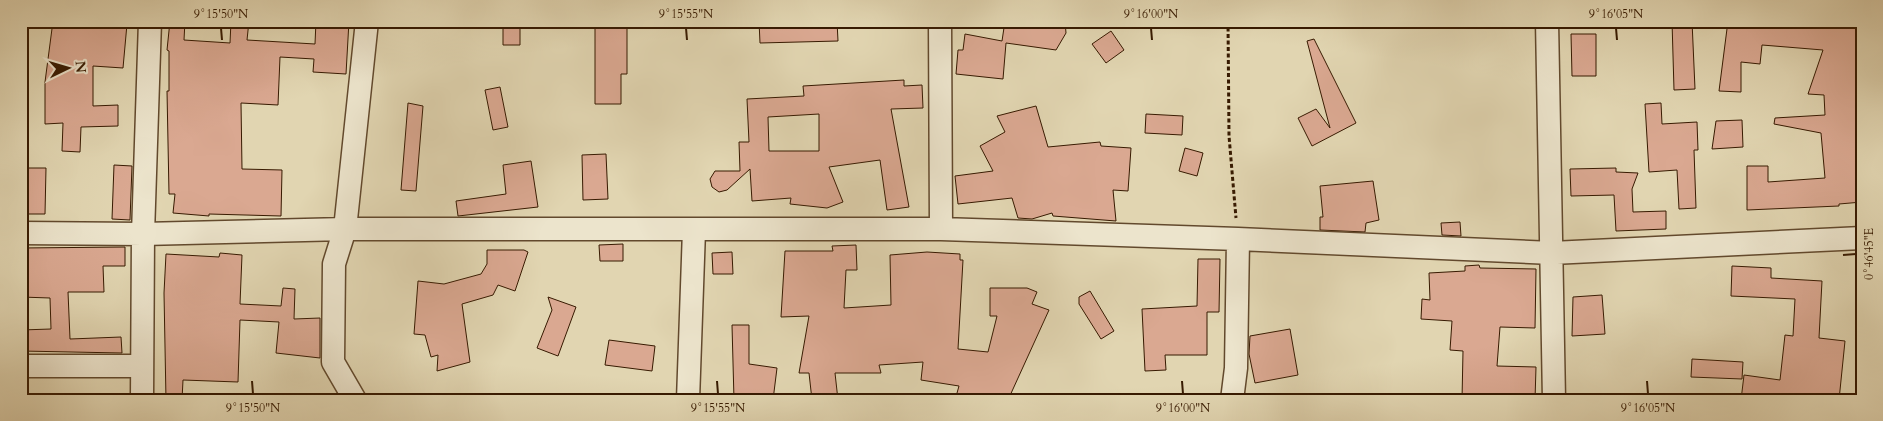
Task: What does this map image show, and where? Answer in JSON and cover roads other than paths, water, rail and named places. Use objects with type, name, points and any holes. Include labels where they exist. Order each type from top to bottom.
[{"type":"street","points":[[142,400],[143,234],[150,21]]},
{"type":"street","points":[[355,400],[333,362],[334,264],[345,229],[367,21]]},
{"type":"street","points":[[940,21],[941,229]]},
{"type":"street","points":[[1547,21],[1554,400]]},
{"type":"street","points":[[21,233],[143,234],[345,229],[941,229],[1238,238],[1552,253],[1862,238]]},
{"type":"street","points":[[688,400],[694,230]]},
{"type":"street","points":[[1232,400],[1236,368],[1238,238]]},
{"type":"street","points":[[21,366],[141,366]]}]
